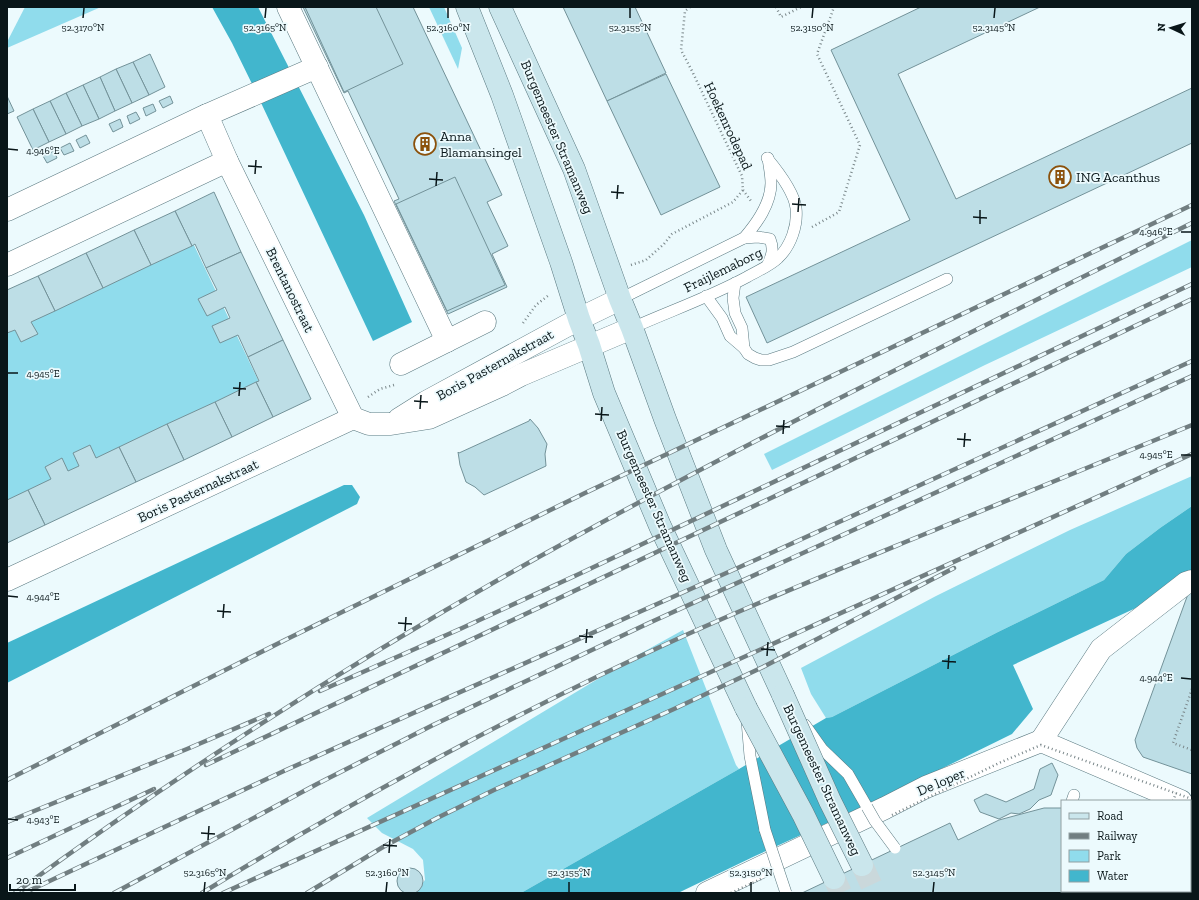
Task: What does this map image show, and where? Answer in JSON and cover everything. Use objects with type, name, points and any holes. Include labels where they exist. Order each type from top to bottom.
[{"type":"main road","name":"Burgemeester Stramanweg","points":[[467,7],[502,95],[561,262],[604,393],[660,526],[746,708],[803,814],[834,878]]},
{"type":"main road","name":"Burgemeester Stramanweg","points":[[500,7],[574,168],[620,299],[716,550],[830,801],[862,865]]},
{"type":"street","points":[[288,7],[308,71],[447,341]]},
{"type":"street","points":[[7,210],[207,114],[308,71]]},
{"type":"street","name":"Brentanostraat","points":[[207,114],[227,161],[353,418]]},
{"type":"street","points":[[7,265],[227,161]]},
{"type":"street","name":"Boris Pasternakstraat","points":[[391,424],[426,402],[579,319],[620,299]]},
{"type":"street","points":[[401,364],[485,322]]},
{"type":"street","name":"Boris Pasternakstraat","points":[[7,580],[353,418],[369,424],[391,424],[429,418],[521,375],[632,328]]},
{"type":"street","points":[[1180,800],[1041,741],[1101,649],[1192,581]]},
{"type":"street","name":"De loper","points":[[707,893],[926,787],[1041,741]]},
{"type":"lane","points":[[505,7],[512,33]]},
{"type":"lane","name":"Fraijlemaborg","points":[[620,299],[744,238],[761,216],[769,198],[771,183],[768,158],[782,177],[796,207],[796,220],[790,242],[778,259],[735,283],[632,328]]},
{"type":"lane","points":[[744,238],[758,237],[770,239],[773,247],[772,255],[768,264]]},
{"type":"lane","points":[[706,296],[722,318],[730,336],[754,358],[769,360],[793,352],[947,279]]},
{"type":"lane","points":[[735,283],[733,298],[736,313],[742,328],[744,348]]},
{"type":"lane","points":[[783,695],[822,749],[848,774],[876,821],[895,848]]},
{"type":"lane","points":[[746,708],[750,756],[758,802],[765,830],[786,893]]},
{"type":"path","name":"Hoekenrodepad","points":[[690,7],[685,11],[681,50],[742,176],[743,190],[761,216]]},
{"type":"path","points":[[776,7],[781,17],[801,7]]},
{"type":"path","points":[[794,229],[806,231],[839,212],[860,145],[817,54],[834,7]]},
{"type":"path","name":"Hoekenrodepad","points":[[611,272],[646,260],[664,244],[672,234],[733,202],[743,190]]},
{"type":"path","points":[[1192,689],[1173,743],[1192,750]]},
{"type":"path","points":[[886,818],[999,763],[1041,745],[1179,800]]},
{"type":"path","points":[[731,893],[766,876]]},
{"type":"green space","points":[[25,7],[101,7],[7,48],[7,42]]},
{"type":"green space","points":[[429,7],[444,7],[462,48],[458,69]]},
{"type":"green space","points":[[1192,240],[1192,267],[985,365],[772,470],[764,454]]},
{"type":"green space","points":[[193,243],[259,382],[7,502],[7,332]]},
{"type":"green space","points":[[1192,476],[1192,506],[1126,554],[1104,580],[998,632],[832,717],[826,718],[811,694],[801,668],[936,596],[1070,530]]},
{"type":"green space","points":[[683,630],[736,765],[739,769],[521,893],[414,893],[425,880],[423,860],[413,849],[382,833],[367,818],[636,656]]},
{"type":"water","points":[[212,7],[258,7],[364,215],[412,322],[373,341],[255,90]]},
{"type":"water","points":[[344,485],[352,485],[360,497],[357,504],[7,683],[7,643]]},
{"type":"water","points":[[1192,506],[1192,582],[1013,665],[1033,709],[1012,734],[880,799],[678,893],[521,893],[826,718],[832,717],[998,632],[1104,580],[1126,554]]},
{"type":"building","name":"Anna Blamansingel","points":[[303,7],[413,7],[502,195],[487,202],[508,246],[492,254],[507,287],[448,314],[394,201],[399,199],[348,91],[344,93]]},
{"type":"building","points":[[305,7],[376,7],[403,64],[344,92]]},
{"type":"building","points":[[563,7],[635,7],[666,73],[607,101]]},
{"type":"building","name":"ING Acanthus","points":[[921,7],[1040,7],[898,74],[956,199],[1192,88],[1192,143],[767,343],[746,297],[910,220],[831,50]]},
{"type":"building","points":[[150,54],[165,87],[149,95],[133,62]]},
{"type":"building","points":[[133,62],[149,95],[132,103],[116,69]]},
{"type":"building","points":[[116,69],[132,103],[115,111],[100,77]]},
{"type":"building","points":[[666,74],[720,187],[661,215],[607,101]]},
{"type":"building","points":[[100,77],[115,111],[99,119],[83,85]]},
{"type":"building","points":[[83,85],[99,119],[82,126],[66,93]]},
{"type":"building","points":[[66,93],[82,126],[66,134],[50,101]]},
{"type":"building","points":[[7,96],[14,111],[7,114]]},
{"type":"building","points":[[170,96],[173,103],[163,108],[159,101]]},
{"type":"building","points":[[50,101],[66,134],[49,142],[33,109]]},
{"type":"building","points":[[153,104],[156,111],[146,116],[143,108]]},
{"type":"building","points":[[33,109],[49,142],[33,150],[17,117]]},
{"type":"building","points":[[136,112],[140,119],[130,124],[127,116]]},
{"type":"building","points":[[120,119],[123,127],[113,132],[109,124]]},
{"type":"building","points":[[86,135],[90,143],[80,148],[76,140]]},
{"type":"building","points":[[70,143],[74,151],[64,155],[60,148]]},
{"type":"building","points":[[54,151],[57,158],[47,163],[43,156]]},
{"type":"building","points":[[455,177],[505,285],[447,311],[396,204]]},
{"type":"building","points":[[214,192],[241,252],[206,268],[195,244],[192,246],[175,211]]},
{"type":"building","points":[[175,211],[192,246],[151,265],[134,230]]},
{"type":"building","points":[[134,230],[151,265],[103,288],[86,253]]},
{"type":"building","points":[[241,252],[283,340],[248,357],[238,335],[220,343],[212,326],[230,318],[225,307],[207,316],[198,299],[217,290],[206,268]]},
{"type":"building","points":[[86,253],[103,288],[55,311],[38,276]]},
{"type":"building","points":[[38,276],[55,311],[31,322],[38,334],[21,342],[15,330],[7,333],[7,290]]},
{"type":"building","points":[[283,340],[311,399],[273,417],[256,382],[259,381],[248,357]]},
{"type":"building","points":[[256,382],[273,417],[232,437],[215,402]]},
{"type":"building","points":[[215,402],[232,437],[184,460],[167,424]]},
{"type":"building","points":[[530,419],[538,428],[547,444],[545,454],[546,466],[484,495],[475,487],[466,482],[460,465],[458,452],[459,453],[529,421]]},
{"type":"building","points":[[167,424],[184,460],[136,482],[119,447]]},
{"type":"building","points":[[90,445],[96,458],[119,447],[136,482],[45,525],[28,490],[51,479],[45,467],[62,458],[68,471],[79,466],[73,453]]},
{"type":"building","points":[[28,490],[45,525],[7,543],[7,500]]},
{"type":"building","points":[[1192,587],[1192,774],[1143,757],[1137,748],[1135,740],[1188,594]]},
{"type":"building","points":[[1052,763],[1058,775],[1051,795],[1039,800],[1030,809],[1019,814],[1011,813],[999,819],[980,812],[974,800],[986,794],[1006,802],[1034,789],[1040,769]]},
{"type":"building","points":[[1044,808],[1061,808],[1061,892],[1191,892],[1191,832],[1192,893],[802,893],[950,823],[958,840],[999,820]]},
{"type":"building","points":[[410,868],[419,872],[423,881],[419,890],[410,894],[401,890],[397,881],[401,872]]},
{"type":"tunnel","points":[[862,865],[875,893]]},
{"type":"tunnel","points":[[834,878],[841,893]]},
{"type":"railway","points":[[7,780],[285,640],[585,493],[1192,205]]},
{"type":"railway","points":[[15,893],[142,803],[206,760],[336,676],[469,596],[618,514],[780,428],[1192,223]]},
{"type":"railway","points":[[320,691],[579,574],[1192,284]]},
{"type":"railway","points":[[206,765],[1192,299]]},
{"type":"railway","points":[[24,893],[286,770],[771,553],[1192,361]]},
{"type":"railway","points":[[114,893],[317,784],[433,725],[649,623],[1192,376]]},
{"type":"railway","points":[[202,893],[261,857],[441,756],[626,663],[688,634],[783,593],[1192,425]]},
{"type":"railway","points":[[223,893],[1192,454]]},
{"type":"railway","points":[[307,893],[383,847],[437,818],[496,789],[674,709],[763,667],[954,568]]},
{"type":"railway","points":[[7,822],[269,714]]},
{"type":"railway","points":[[7,858],[154,789]]},
{"type":"place","name":"Anna Blamansingel","points":[[425,144]]},
{"type":"place","name":"ING Acanthus","points":[[1060,177]]}]
